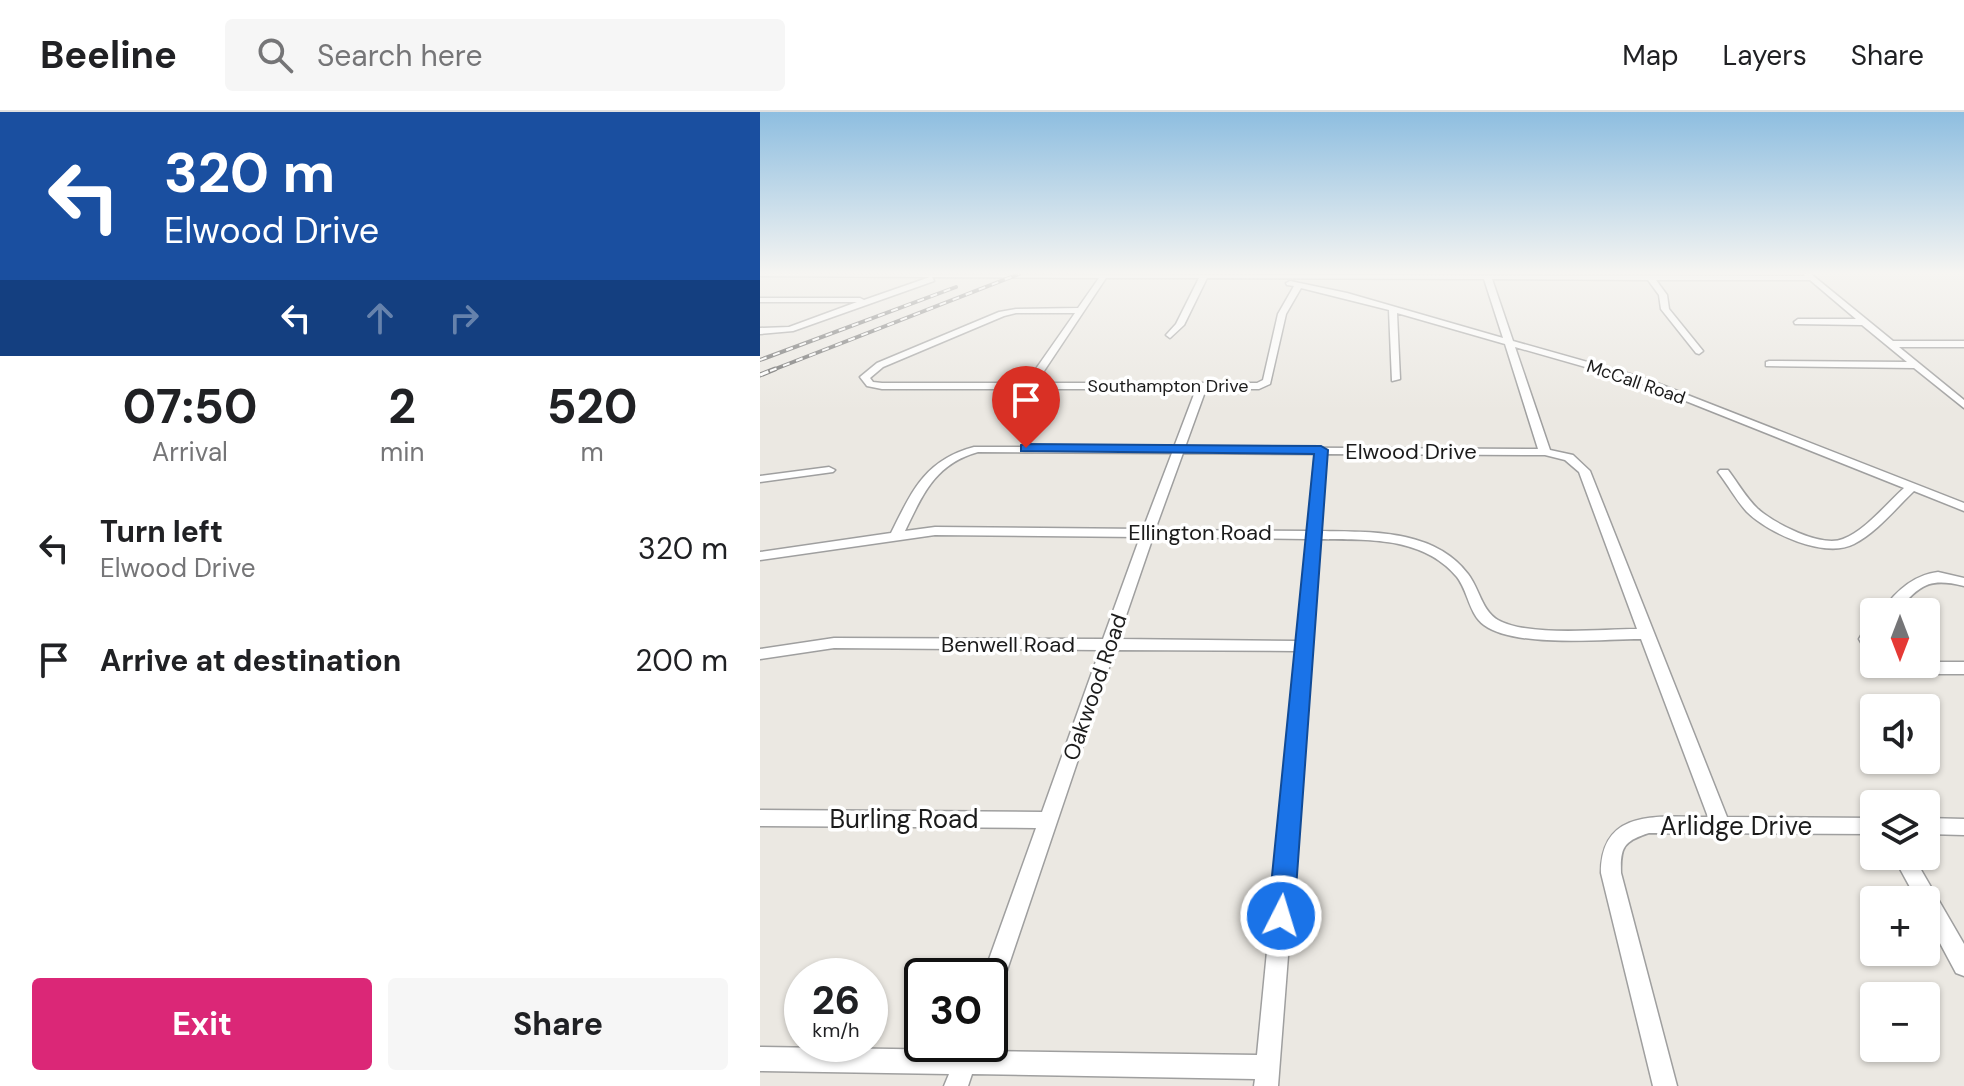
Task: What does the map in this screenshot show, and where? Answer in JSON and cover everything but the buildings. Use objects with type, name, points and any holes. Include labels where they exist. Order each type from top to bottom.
[{"type":"street","points":[[760,331],[786,330],[816,319]]},
{"type":"street","name":"Southampton Drive","points":[[989,319],[880,365],[865,377],[870,384],[882,386],[1253,387],[1267,382],[1281,319]]},
{"type":"street","points":[[1029,386],[1075,319]]},
{"type":"street","points":[[1170,335],[1183,319]]},
{"type":"street","points":[[1393,319],[1395,379]]},
{"type":"street","name":"McCall Road","points":[[1429,319],[1641,380],[1964,507]]},
{"type":"street","points":[[1501,319],[1545,452]]},
{"type":"street","points":[[1673,319],[1699,351]]},
{"type":"street","points":[[1861,319],[1964,405]]},
{"type":"street","points":[[1798,322],[1864,322]]},
{"type":"street","points":[[1891,344],[1964,344]]},
{"type":"street","points":[[1769,364],[1916,365]]},
{"type":"street","name":"Oakwood Road","points":[[1000,958],[1177,449],[1202,387]]},
{"type":"street","name":"Elwood Drive","points":[[897,534],[931,473],[943,461],[960,453],[995,448],[1545,452],[1569,457],[1584,471],[1720,824]]},
{"type":"street","points":[[1008,1056],[1267,1076],[1321,450]]},
{"type":"street","points":[[760,479],[829,470]]},
{"type":"street","points":[[1724,472],[1754,511],[1796,535],[1823,545],[1836,545],[1851,539],[1912,487]]},
{"type":"street","name":"Ellington Road","points":[[760,556],[897,534],[935,531],[1381,536],[1426,547],[1460,572],[1482,615],[1509,631],[1648,634]]},
{"type":"street","points":[[1902,598],[1921,578],[1941,576],[1964,582]]},
{"type":"street","name":"Benwell Road","points":[[760,654],[834,643],[1305,646]]},
{"type":"street","points":[[1940,668],[1964,668]]},
{"type":"street","name":"Burling Road","points":[[760,818],[1048,820]]},
{"type":"street","name":"Arlidge Drive","points":[[1665,1086],[1611,873],[1610,854],[1617,839],[1630,830],[1649,825],[1860,826]]},
{"type":"street","points":[[1940,826],[1964,827]]},
{"type":"street","points":[[1911,870],[1964,965]]},
{"type":"street","points":[[760,1059],[904,1055]]},
{"type":"street","points":[[956,1086],[965,1062]]},
{"type":"railway","points":[[760,360],[869,319]]},
{"type":"railway","points":[[770,371],[902,319]]},
{"type":"railway","points":[[770,371],[775,369]]},
{"type":"railway","points":[[760,375],[770,371]]},
{"type":"route","points":[[1026,448],[1321,450],[1281,916]]}]
